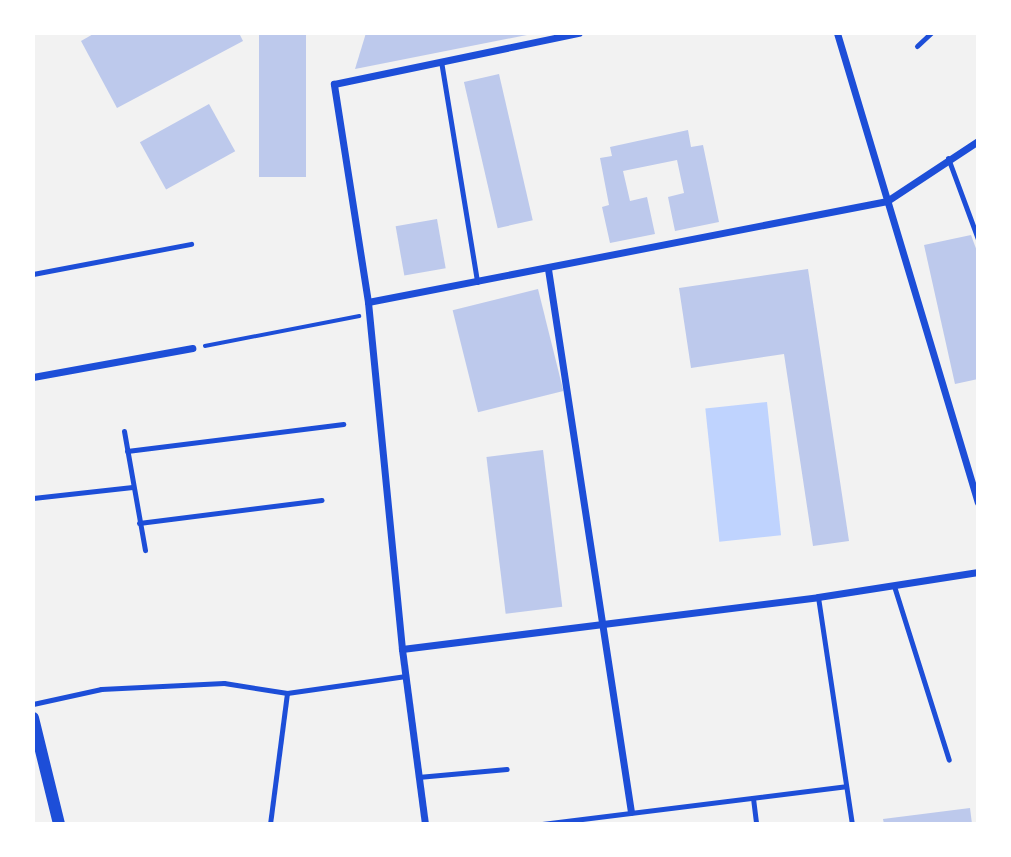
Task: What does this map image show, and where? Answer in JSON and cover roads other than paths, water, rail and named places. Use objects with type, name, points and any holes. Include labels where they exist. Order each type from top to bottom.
[{"type":"street","points":[[425,824],[402,649],[368,302],[334,84],[579,33]]},
{"type":"street","points":[[837,33],[978,502]]},
{"type":"street","points":[[368,302],[887,201],[948,158],[978,141]]},
{"type":"street","points":[[548,269],[631,812]]},
{"type":"street","points":[[33,377],[192,348]]},
{"type":"street","points":[[402,649],[818,597],[978,572]]},
{"type":"street","points":[[33,718],[59,824]]},
{"type":"lane","points":[[917,46],[931,33]]},
{"type":"lane","points":[[441,61],[477,282]]},
{"type":"lane","points":[[948,158],[978,239]]},
{"type":"lane","points":[[33,274],[191,244]]},
{"type":"lane","points":[[127,451],[342,424]]},
{"type":"lane","points":[[124,431],[145,550]]},
{"type":"lane","points":[[33,498],[132,487]]},
{"type":"lane","points":[[139,523],[322,500]]},
{"type":"lane","points":[[894,586],[949,760]]},
{"type":"lane","points":[[818,597],[852,824]]},
{"type":"lane","points":[[33,704],[101,689],[224,683],[287,693],[406,676]]},
{"type":"lane","points":[[270,824],[287,693]]},
{"type":"lane","points":[[418,777],[507,769]]},
{"type":"lane","points":[[542,824],[846,786]]},
{"type":"lane","points":[[753,797],[756,824]]},
{"type":"water","points":[[767,402],[781,535],[719,542],[705,408]]}]
